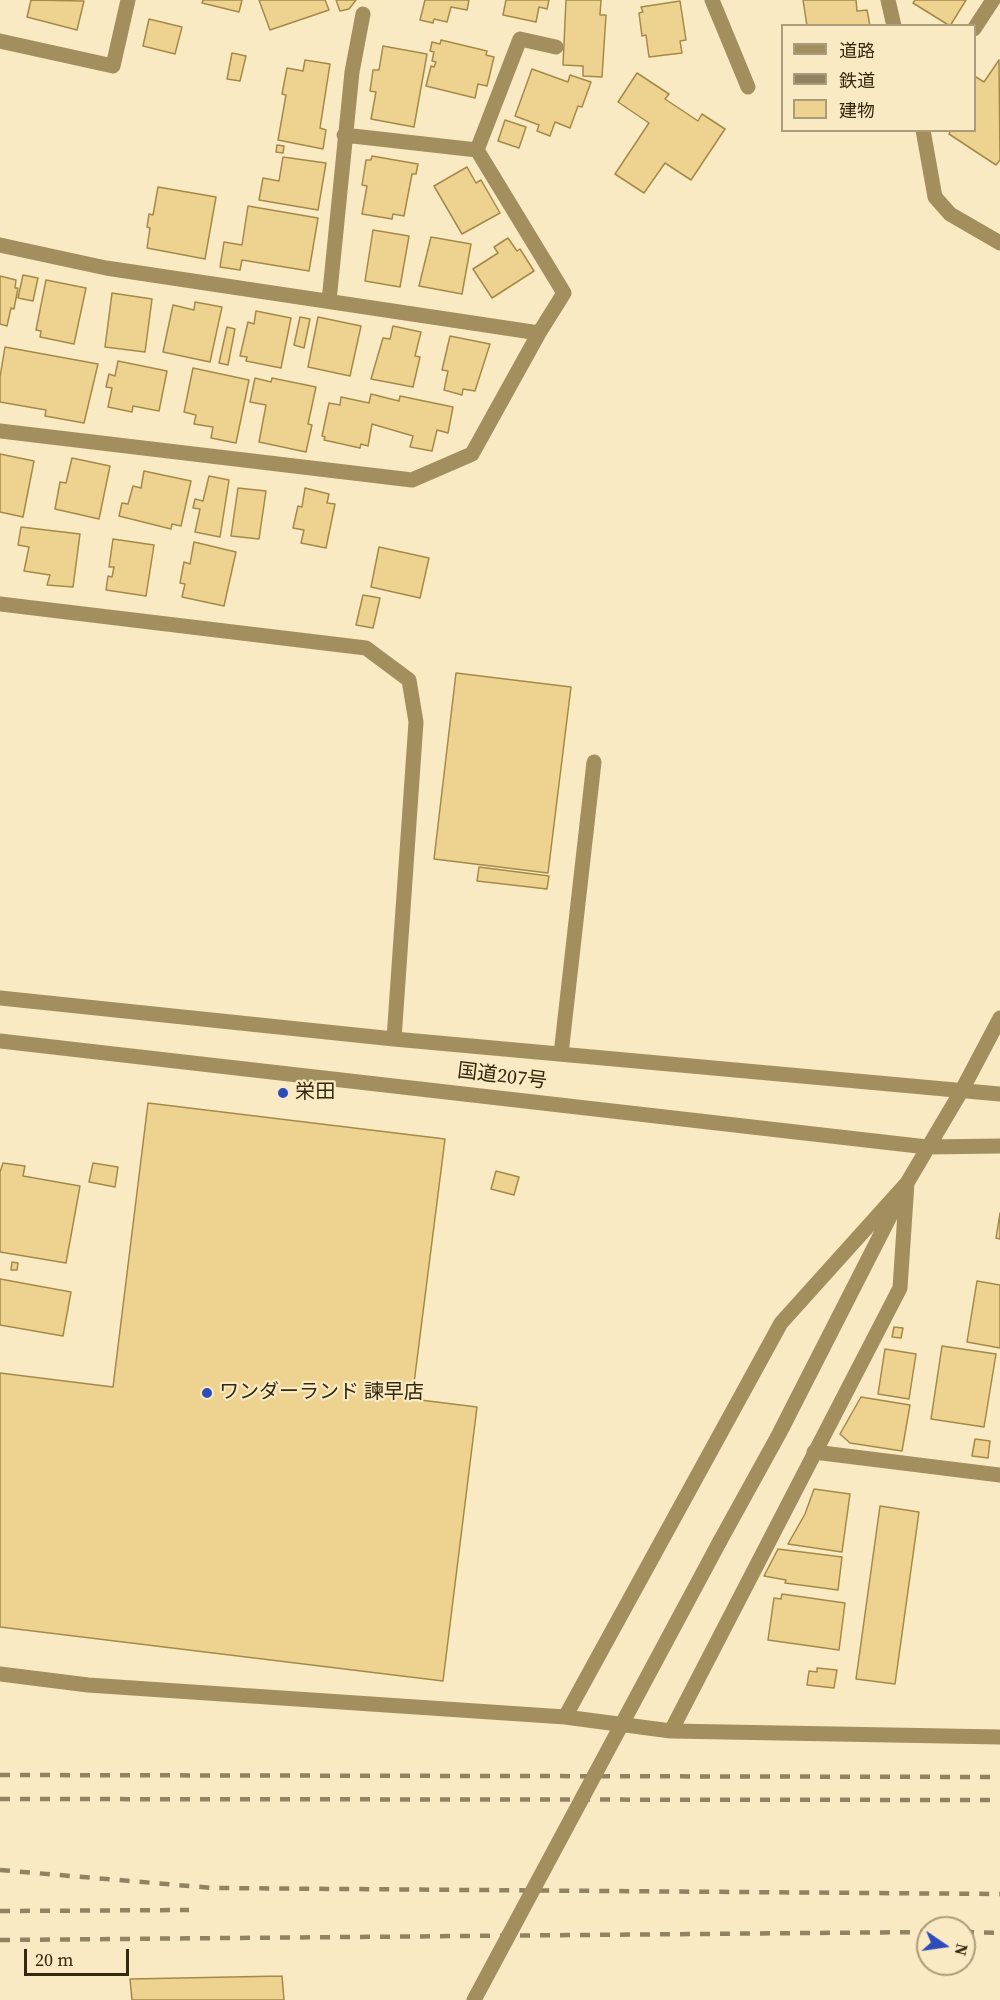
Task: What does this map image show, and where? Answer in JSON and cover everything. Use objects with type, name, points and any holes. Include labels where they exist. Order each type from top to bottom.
[{"type":"street","points":[[0,41],[113,66],[128,0]]},
{"type":"street","points":[[712,0],[748,87]]},
{"type":"street","points":[[888,0],[894,24]]},
{"type":"street","points":[[976,27],[993,0]]},
{"type":"street","points":[[329,301],[344,135],[352,72],[363,14]]},
{"type":"street","points":[[477,150],[520,39],[556,48]]},
{"type":"street","points":[[923,132],[934,197],[950,213],[1000,243]]},
{"type":"street","points":[[344,135],[477,150]]},
{"type":"street","points":[[0,432],[412,480],[472,454],[538,333],[564,293],[477,150]]},
{"type":"street","points":[[0,245],[106,268],[538,333]]},
{"type":"street","points":[[0,604],[366,648],[409,680],[416,722],[393,1039]]},
{"type":"street","points":[[561,1054],[594,762]]},
{"type":"street","points":[[0,998],[393,1039],[1000,1095]]},
{"type":"street","points":[[474,2000],[779,1434],[907,1183],[962,1090],[1000,1018]]},
{"type":"street","name":"国道207号","points":[[0,1041],[927,1147],[1000,1146]]},
{"type":"street","points":[[671,1731],[900,1288],[907,1183]]},
{"type":"street","points":[[565,1717],[781,1323],[907,1183]]},
{"type":"street","points":[[814,1452],[1000,1475]]},
{"type":"street","points":[[0,1674],[88,1685],[565,1717],[671,1731],[1000,1737]]},
{"type":"building","points":[[31,0],[84,1],[77,30],[27,17]]},
{"type":"building","points":[[203,0],[242,0],[239,12],[202,3]]},
{"type":"building","points":[[259,0],[325,0],[329,10],[270,30]]},
{"type":"building","points":[[336,0],[356,0],[349,9],[340,11]]},
{"type":"building","points":[[425,0],[469,0],[467,10],[451,7],[447,22],[434,19],[433,23],[420,20]]},
{"type":"building","points":[[506,0],[549,0],[547,9],[539,7],[536,22],[503,15]]},
{"type":"building","points":[[566,0],[601,0],[600,15],[606,15],[602,77],[583,76],[583,66],[563,65]]},
{"type":"building","points":[[803,0],[856,0],[857,11],[867,10],[870,24],[807,24]]},
{"type":"building","points":[[915,0],[966,0],[951,24],[947,24],[913,3]]},
{"type":"building","points":[[680,1],[686,40],[680,41],[682,53],[649,57],[646,35],[642,36],[639,13],[643,12],[641,7]]},
{"type":"building","points":[[149,19],[182,27],[175,54],[143,46]]},
{"type":"building","points":[[441,40],[487,51],[486,55],[494,57],[487,86],[478,84],[475,98],[426,86],[431,66],[434,67],[436,62],[432,61],[434,52],[430,51],[432,42],[440,44]]},
{"type":"building","points":[[383,46],[427,54],[414,127],[371,119],[376,92],[370,91],[373,70],[379,70]]},
{"type":"building","points":[[232,53],[246,56],[240,81],[227,79]]},
{"type":"building","points":[[305,60],[330,64],[320,128],[326,130],[323,149],[278,140],[286,95],[282,94],[287,68],[303,71]]},
{"type":"building","points":[[999,60],[1000,160],[996,165],[949,134],[950,132],[976,132],[976,77],[984,82]]},
{"type":"building","points":[[532,69],[568,82],[570,75],[591,82],[582,107],[578,106],[570,128],[555,122],[550,136],[537,131],[539,125],[515,116]]},
{"type":"building","points":[[637,73],[669,94],[665,99],[698,121],[702,114],[725,129],[691,180],[665,163],[644,193],[615,174],[649,123],[618,102]]},
{"type":"building","points":[[505,120],[526,127],[519,148],[498,141]]},
{"type":"building","points":[[277,145],[284,146],[283,153],[276,152]]},
{"type":"building","points":[[372,156],[418,164],[416,174],[412,174],[404,216],[393,214],[392,219],[362,214],[367,186],[362,185],[366,160],[371,160]]},
{"type":"building","points":[[283,157],[326,163],[318,210],[259,200],[263,178],[279,181]]},
{"type":"building","points":[[467,167],[476,183],[481,180],[500,213],[462,234],[434,186]]},
{"type":"building","points":[[158,187],[216,197],[205,259],[147,248],[150,228],[147,227],[149,214],[153,215]]},
{"type":"building","points":[[248,206],[318,218],[309,271],[242,260],[240,270],[220,267],[224,242],[242,245]]},
{"type":"building","points":[[373,230],[409,236],[400,287],[365,281]]},
{"type":"building","points":[[431,237],[471,244],[462,294],[419,286]]},
{"type":"building","points":[[508,238],[517,251],[520,249],[534,271],[492,298],[473,269],[498,253],[494,247]]},
{"type":"building","points":[[23,275],[38,278],[33,301],[18,298]]},
{"type":"building","points":[[0,276],[16,280],[15,288],[18,288],[14,309],[11,308],[7,326],[0,324]]},
{"type":"building","points":[[46,280],[86,288],[74,344],[40,337],[41,331],[36,330]]},
{"type":"building","points":[[112,293],[152,299],[145,352],[105,347]]},
{"type":"building","points":[[195,302],[222,307],[210,362],[163,352],[173,305],[194,310]]},
{"type":"building","points":[[256,311],[291,318],[281,368],[246,361],[247,357],[240,356],[248,322],[254,324]]},
{"type":"building","points":[[300,317],[310,319],[304,348],[294,345]]},
{"type":"building","points":[[318,317],[361,326],[350,376],[308,367]]},
{"type":"building","points":[[393,326],[421,332],[415,356],[420,357],[413,387],[371,379],[383,338],[390,339]]},
{"type":"building","points":[[227,327],[235,329],[228,365],[219,363]]},
{"type":"building","points":[[450,336],[490,344],[475,391],[463,389],[462,395],[444,390],[448,371],[442,370]]},
{"type":"building","points":[[5,347],[98,364],[84,423],[45,416],[46,410],[0,402],[0,377]]},
{"type":"building","points":[[118,361],[167,371],[159,411],[133,406],[132,412],[108,407],[112,388],[106,387],[109,374],[115,376]]},
{"type":"building","points":[[193,368],[249,380],[236,443],[211,438],[213,427],[194,424],[196,415],[184,412]]},
{"type":"building","points":[[255,378],[271,382],[272,378],[316,387],[308,424],[312,425],[306,452],[259,442],[266,405],[250,402]]},
{"type":"building","points":[[371,394],[399,401],[400,396],[453,407],[448,433],[437,430],[432,451],[410,447],[413,436],[372,424],[368,446],[361,444],[360,448],[324,440],[325,437],[322,436],[329,403],[340,405],[341,397],[369,403]]},
{"type":"building","points":[[0,454],[34,461],[23,517],[0,512]]},
{"type":"building","points":[[72,458],[110,466],[99,519],[55,509],[60,482],[66,483]]},
{"type":"building","points":[[144,471],[191,481],[181,526],[172,524],[171,529],[119,516],[122,503],[128,504],[133,486],[141,488]]},
{"type":"building","points":[[209,476],[229,480],[220,537],[195,532],[200,509],[193,508],[195,499],[203,501]]},
{"type":"building","points":[[238,488],[266,491],[259,539],[231,536]]},
{"type":"building","points":[[305,488],[329,494],[327,503],[335,504],[326,548],[301,543],[304,530],[293,528],[298,506],[302,507]]},
{"type":"building","points":[[21,527],[80,534],[73,587],[47,585],[50,575],[24,571],[29,547],[18,545]]},
{"type":"building","points":[[113,539],[154,545],[146,596],[106,590],[108,576],[112,577],[114,567],[109,567]]},
{"type":"building","points":[[194,542],[236,552],[224,606],[182,597],[185,584],[180,583],[184,562],[190,564]]},
{"type":"building","points":[[379,547],[429,558],[420,598],[371,587]]},
{"type":"building","points":[[363,595],[380,598],[373,628],[356,625]]},
{"type":"building","points":[[456,673],[571,687],[548,873],[434,859]]},
{"type":"building","points":[[479,867],[549,876],[547,889],[477,881]]},
{"type":"building","name":"ワンダーランド 諫早店","points":[[148,1103],[445,1139],[412,1399],[477,1407],[443,1681],[0,1627],[0,1373],[113,1387]]},
{"type":"building","points":[[3,1163],[25,1166],[23,1176],[80,1186],[66,1263],[0,1252],[0,1172]]},
{"type":"building","points":[[93,1163],[118,1167],[115,1187],[89,1182]]},
{"type":"building","points":[[496,1171],[519,1177],[514,1195],[491,1189]]},
{"type":"building","points":[[1000,1213],[1000,1239],[996,1238]]},
{"type":"building","points":[[12,1262],[18,1263],[17,1270],[11,1270]]},
{"type":"building","points":[[0,1279],[71,1292],[63,1336],[0,1325]]},
{"type":"building","points":[[977,1281],[1000,1285],[1000,1348],[967,1342]]},
{"type":"building","points":[[894,1327],[903,1328],[901,1338],[892,1337]]},
{"type":"building","points":[[942,1346],[996,1354],[984,1427],[931,1419]]},
{"type":"building","points":[[885,1349],[916,1354],[909,1399],[878,1394]]},
{"type":"building","points":[[861,1397],[910,1405],[902,1451],[850,1443],[840,1434]]},
{"type":"building","points":[[975,1439],[990,1441],[988,1458],[972,1456]]},
{"type":"building","points":[[814,1489],[850,1494],[842,1552],[788,1544],[805,1514]]},
{"type":"building","points":[[880,1506],[919,1512],[895,1684],[856,1679]]},
{"type":"building","points":[[778,1549],[842,1557],[838,1590],[785,1583],[786,1580],[764,1576]]},
{"type":"building","points":[[782,1594],[845,1603],[839,1650],[768,1640],[774,1598],[781,1599]]},
{"type":"building","points":[[817,1668],[837,1670],[834,1688],[807,1685],[809,1671],[817,1672]]},
{"type":"building","points":[[282,1976],[284,2000],[132,2000],[130,1979]]},
{"type":"railway","points":[[0,1775],[1000,1777]]},
{"type":"railway","points":[[0,1799],[1000,1800]]},
{"type":"railway","points":[[0,1870],[213,1888],[1000,1894]]},
{"type":"railway","points":[[0,1911],[189,1910]]},
{"type":"railway","points":[[0,1940],[916,1932]]},
{"type":"railway","points":[[976,1932],[1000,1933]]},
{"type":"place","name":"栄田","points":[[283,1093]]},
{"type":"place","name":"ワンダーランド 諫早店","points":[[207,1393]]}]
